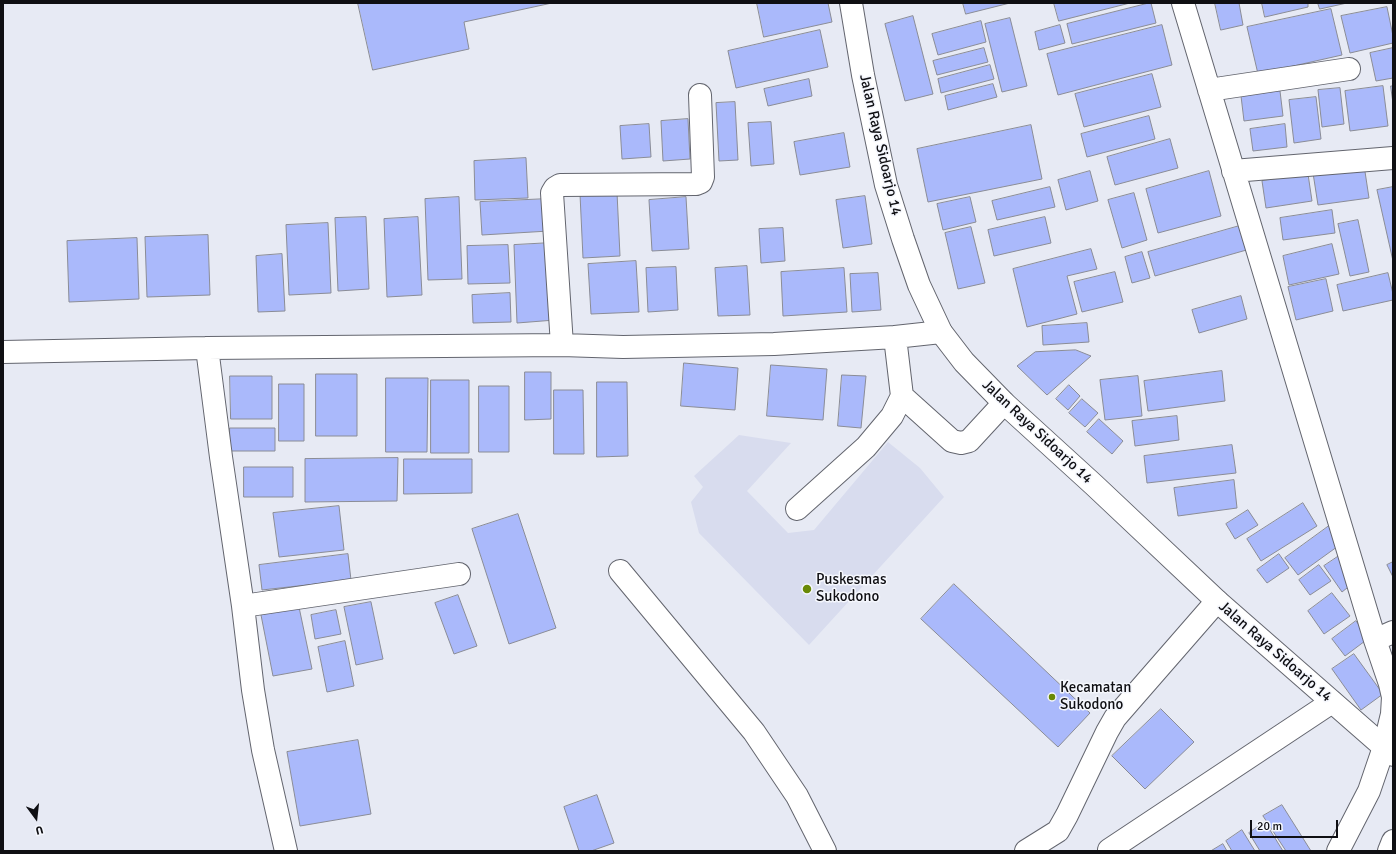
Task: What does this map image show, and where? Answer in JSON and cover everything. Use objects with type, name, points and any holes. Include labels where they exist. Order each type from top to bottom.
[{"type":"street","name":"Jalan Raya Sidoarjo 14","points":[[851,3],[863,75],[886,185],[902,239],[919,285],[941,332],[964,362],[1004,403],[1217,600],[1389,751]]},
{"type":"street","points":[[1183,3],[1233,171],[1384,636],[1393,697],[1389,751],[1338,851]]},
{"type":"street","points":[[1209,90],[1349,69]]},
{"type":"street","points":[[562,345],[552,193],[555,188],[560,185],[696,184],[701,182],[703,177],[700,95]]},
{"type":"street","points":[[1233,171],[1393,158]]},
{"type":"street","points":[[3,352],[207,348],[562,345],[623,347],[766,344],[895,338],[941,332]]},
{"type":"street","points":[[797,510],[866,447],[892,416],[902,396],[895,338]]},
{"type":"street","points":[[207,348],[243,606],[253,690],[263,750],[286,851]]},
{"type":"street","points":[[902,396],[952,441],[961,443],[969,441],[1004,403]]},
{"type":"street","points":[[620,571],[754,732],[797,796],[825,851]]},
{"type":"street","points":[[243,606],[459,574]]},
{"type":"street","points":[[1026,851],[1058,831],[1115,718],[1217,600]]},
{"type":"street","points":[[1109,850],[1332,702]]},
{"type":"street","points":[[1389,851],[1393,841]]},
{"type":"shaded area","name":"Puskesmas Sukodono","points":[[739,435],[791,443],[747,491],[788,533],[814,530],[888,442],[920,468],[944,497],[809,645],[699,533],[691,502],[703,487],[694,476]]},
{"type":"building","points":[[358,3],[552,3],[464,22],[469,49],[373,70]]},
{"type":"building","points":[[757,3],[828,3],[832,22],[764,37]]},
{"type":"building","points":[[963,3],[1010,3],[966,14]]},
{"type":"building","points":[[1054,3],[1130,3],[1059,21]]},
{"type":"building","points":[[1151,3],[1156,23],[1072,44],[1067,24]]},
{"type":"building","points":[[1215,3],[1239,3],[1243,25],[1221,30]]},
{"type":"building","points":[[1262,3],[1308,3],[1308,7],[1265,17]]},
{"type":"building","points":[[1318,3],[1347,3],[1320,9]]},
{"type":"building","points":[[1387,7],[1393,43],[1350,53],[1341,16]]},
{"type":"building","points":[[1331,9],[1342,55],[1258,74],[1247,27]]},
{"type":"building","points":[[913,16],[933,94],[905,101],[885,24]]},
{"type":"building","points":[[1010,18],[1027,86],[1002,92],[985,24]]},
{"type":"building","points":[[981,21],[986,42],[938,55],[932,34]]},
{"type":"building","points":[[1060,25],[1065,43],[1039,50],[1035,32]]},
{"type":"building","points":[[1162,25],[1172,65],[1058,95],[1047,54]]},
{"type":"building","points":[[820,30],[828,67],[736,88],[728,51]]},
{"type":"building","points":[[984,48],[988,62],[937,75],[933,61]]},
{"type":"building","points":[[1393,48],[1393,78],[1376,81],[1370,53]]},
{"type":"building","points":[[990,65],[994,79],[941,93],[938,79]]},
{"type":"building","points":[[1152,74],[1161,107],[1084,127],[1075,94]]},
{"type":"building","points":[[809,79],[812,96],[768,106],[764,89]]},
{"type":"building","points":[[993,84],[997,97],[948,110],[945,96]]},
{"type":"building","points":[[1383,86],[1388,126],[1350,131],[1345,91]]},
{"type":"building","points":[[1391,86],[1393,86],[1393,103]]},
{"type":"building","points":[[1340,88],[1344,124],[1322,127],[1318,90]]},
{"type":"building","points":[[1280,91],[1283,116],[1244,121],[1241,96]]},
{"type":"building","points":[[1316,97],[1321,139],[1294,143],[1289,100]]},
{"type":"building","points":[[735,102],[738,160],[719,161],[716,103]]},
{"type":"building","points":[[1149,116],[1155,139],[1087,157],[1081,134]]},
{"type":"building","points":[[688,119],[690,159],[663,161],[661,121]]},
{"type":"building","points":[[771,122],[774,164],[751,166],[748,123]]},
{"type":"building","points":[[649,124],[651,157],[622,159],[620,126]]},
{"type":"building","points":[[1285,124],[1287,147],[1253,151],[1250,129]]},
{"type":"building","points":[[1031,125],[1042,179],[928,202],[917,149]]},
{"type":"building","points":[[844,133],[850,167],[800,175],[794,142]]},
{"type":"building","points":[[1170,139],[1178,168],[1115,185],[1107,157]]},
{"type":"building","points":[[526,158],[528,198],[475,200],[474,161]]},
{"type":"building","points":[[1364,165],[1369,198],[1318,205],[1313,173]]},
{"type":"building","points":[[1090,171],[1098,201],[1066,210],[1058,180]]},
{"type":"building","points":[[1209,171],[1221,216],[1158,233],[1146,189]]},
{"type":"building","points":[[1308,174],[1312,201],[1266,208],[1262,181]]},
{"type":"building","points":[[1050,187],[1055,207],[997,220],[992,201]]},
{"type":"building","points":[[1393,187],[1393,261],[1377,190]]},
{"type":"building","points":[[617,192],[620,256],[583,258],[580,194]]},
{"type":"building","points":[[1134,193],[1147,240],[1122,248],[1108,200]]},
{"type":"building","points":[[865,196],[872,244],[843,248],[836,200]]},
{"type":"building","points":[[459,197],[462,279],[428,280],[425,199]]},
{"type":"building","points":[[686,197],[689,249],[652,251],[649,200]]},
{"type":"building","points":[[970,197],[976,222],[943,230],[937,204]]},
{"type":"building","points":[[548,199],[549,231],[482,235],[480,202]]},
{"type":"building","points":[[1332,210],[1335,233],[1283,240],[1280,218]]},
{"type":"building","points":[[366,217],[369,289],[338,291],[335,218]]},
{"type":"building","points":[[418,217],[422,295],[387,297],[384,219]]},
{"type":"building","points":[[1045,217],[1051,243],[994,256],[988,230]]},
{"type":"building","points":[[1358,220],[1369,272],[1350,276],[1338,224]]},
{"type":"building","points":[[328,223],[331,293],[289,295],[286,225]]},
{"type":"building","points":[[1243,225],[1250,249],[1155,276],[1148,252]]},
{"type":"building","points":[[971,227],[985,283],[958,289],[945,233]]},
{"type":"building","points":[[783,228],[785,261],[761,263],[759,229]]},
{"type":"building","points":[[208,235],[210,295],[147,297],[145,237]]},
{"type":"building","points":[[137,238],[139,299],[69,302],[67,241]]},
{"type":"building","points":[[551,243],[555,320],[517,323],[514,245]]},
{"type":"building","points":[[1332,244],[1339,274],[1289,285],[1283,256]]},
{"type":"building","points":[[508,245],[510,283],[468,284],[467,246]]},
{"type":"building","points":[[1091,249],[1097,269],[1067,276],[1077,314],[1027,327],[1013,269]]},
{"type":"building","points":[[1142,252],[1150,278],[1132,283],[1125,257]]},
{"type":"building","points":[[282,254],[285,311],[258,312],[256,256]]},
{"type":"building","points":[[636,261],[639,312],[591,314],[588,264]]},
{"type":"building","points":[[747,266],[750,315],[718,316],[715,268]]},
{"type":"building","points":[[676,267],[678,310],[648,312],[646,268]]},
{"type":"building","points":[[844,268],[847,312],[783,316],[781,272]]},
{"type":"building","points":[[1115,272],[1123,302],[1082,312],[1074,282]]},
{"type":"building","points":[[878,273],[881,310],[852,312],[850,274]]},
{"type":"building","points":[[1388,273],[1393,300],[1343,311],[1337,285]]},
{"type":"building","points":[[1326,279],[1333,311],[1296,320],[1288,287]]},
{"type":"building","points":[[510,293],[511,322],[473,323],[472,295]]},
{"type":"building","points":[[1241,296],[1247,319],[1199,333],[1192,310]]},
{"type":"building","points":[[1087,323],[1089,342],[1043,345],[1042,326]]},
{"type":"building","points":[[1076,350],[1091,356],[1047,395],[1017,366],[1035,352]]},
{"type":"building","points":[[684,363],[738,368],[735,410],[681,406]]},
{"type":"building","points":[[771,365],[827,369],[823,420],[767,416]]},
{"type":"building","points":[[1222,371],[1225,401],[1148,411],[1144,381]]},
{"type":"building","points":[[525,372],[551,372],[551,419],[525,420]]},
{"type":"building","points":[[316,374],[357,374],[357,436],[316,436]]},
{"type":"building","points":[[842,375],[866,376],[861,428],[838,426]]},
{"type":"building","points":[[230,376],[272,376],[272,419],[231,419]]},
{"type":"building","points":[[1138,376],[1142,416],[1105,420],[1100,380]]},
{"type":"building","points":[[386,378],[428,378],[427,452],[386,452]]},
{"type":"building","points":[[431,380],[469,380],[469,453],[431,453]]},
{"type":"building","points":[[597,382],[627,382],[628,456],[597,457]]},
{"type":"building","points":[[279,384],[304,384],[304,441],[279,441]]},
{"type":"building","points":[[1069,385],[1080,396],[1068,410],[1056,399]]},
{"type":"building","points":[[479,386],[509,386],[509,452],[479,452]]},
{"type":"building","points":[[554,390],[583,390],[584,454],[554,454]]},
{"type":"building","points":[[1082,399],[1098,413],[1085,427],[1069,413]]},
{"type":"building","points":[[1177,416],[1179,440],[1135,446],[1132,421]]},
{"type":"building","points":[[1099,419],[1123,441],[1112,454],[1087,432]]},
{"type":"building","points":[[230,428],[275,428],[275,451],[230,451]]},
{"type":"building","points":[[1232,445],[1236,473],[1147,483],[1144,456]]},
{"type":"building","points":[[398,458],[397,501],[305,502],[305,459]]},
{"type":"building","points":[[404,459],[472,459],[472,493],[404,494]]},
{"type":"building","points":[[244,467],[293,467],[293,497],[244,497]]},
{"type":"building","points":[[1234,480],[1237,508],[1178,516],[1174,488]]},
{"type":"building","points":[[1303,503],[1317,526],[1261,561],[1247,539]]},
{"type":"building","points":[[339,506],[344,550],[279,557],[273,513]]},
{"type":"building","points":[[1248,510],[1258,525],[1235,539],[1226,524]]},
{"type":"building","points":[[518,514],[556,628],[509,644],[472,529]]},
{"type":"building","points":[[1329,526],[1341,544],[1298,575],[1285,558]]},
{"type":"building","points":[[348,554],[351,580],[262,590],[259,565]]},
{"type":"building","points":[[1279,554],[1289,568],[1267,583],[1257,570]]},
{"type":"building","points":[[1339,556],[1357,580],[1342,592],[1324,566]]},
{"type":"building","points":[[1393,562],[1393,577],[1387,565]]},
{"type":"building","points":[[1319,565],[1331,581],[1310,595],[1299,580]]},
{"type":"building","points":[[954,584],[1090,713],[1058,747],[921,619]]},
{"type":"building","points":[[1332,593],[1350,616],[1324,634],[1308,611]]},
{"type":"building","points":[[458,595],[477,646],[454,654],[435,603]]},
{"type":"building","points":[[371,602],[383,659],[356,665],[344,607]]},
{"type":"building","points":[[299,607],[312,669],[273,676],[261,615]]},
{"type":"building","points":[[336,610],[341,634],[315,639],[311,615]]},
{"type":"building","points":[[1356,621],[1369,638],[1345,656],[1332,639]]},
{"type":"building","points":[[345,641],[354,686],[327,692],[318,647]]},
{"type":"building","points":[[1354,654],[1383,694],[1361,710],[1332,669]]},
{"type":"building","points":[[1161,709],[1194,742],[1145,789],[1112,756]]},
{"type":"building","points":[[358,740],[371,814],[300,826],[287,752]]},
{"type":"building","points":[[597,795],[614,843],[591,851],[579,851],[564,807]]},
{"type":"building","points":[[1282,805],[1311,851],[1286,851],[1263,816]]},
{"type":"building","points":[[1265,822],[1283,851],[1260,851],[1249,833]]},
{"type":"building","points":[[1242,830],[1255,851],[1232,851],[1226,841]]},
{"type":"building","points":[[1223,844],[1227,851],[1211,851]]},
{"type":"place","name":"Puskesmas Sukodono","points":[[807,589]]},
{"type":"place","name":"Kecamatan Sukodono","points":[[1052,697]]}]
